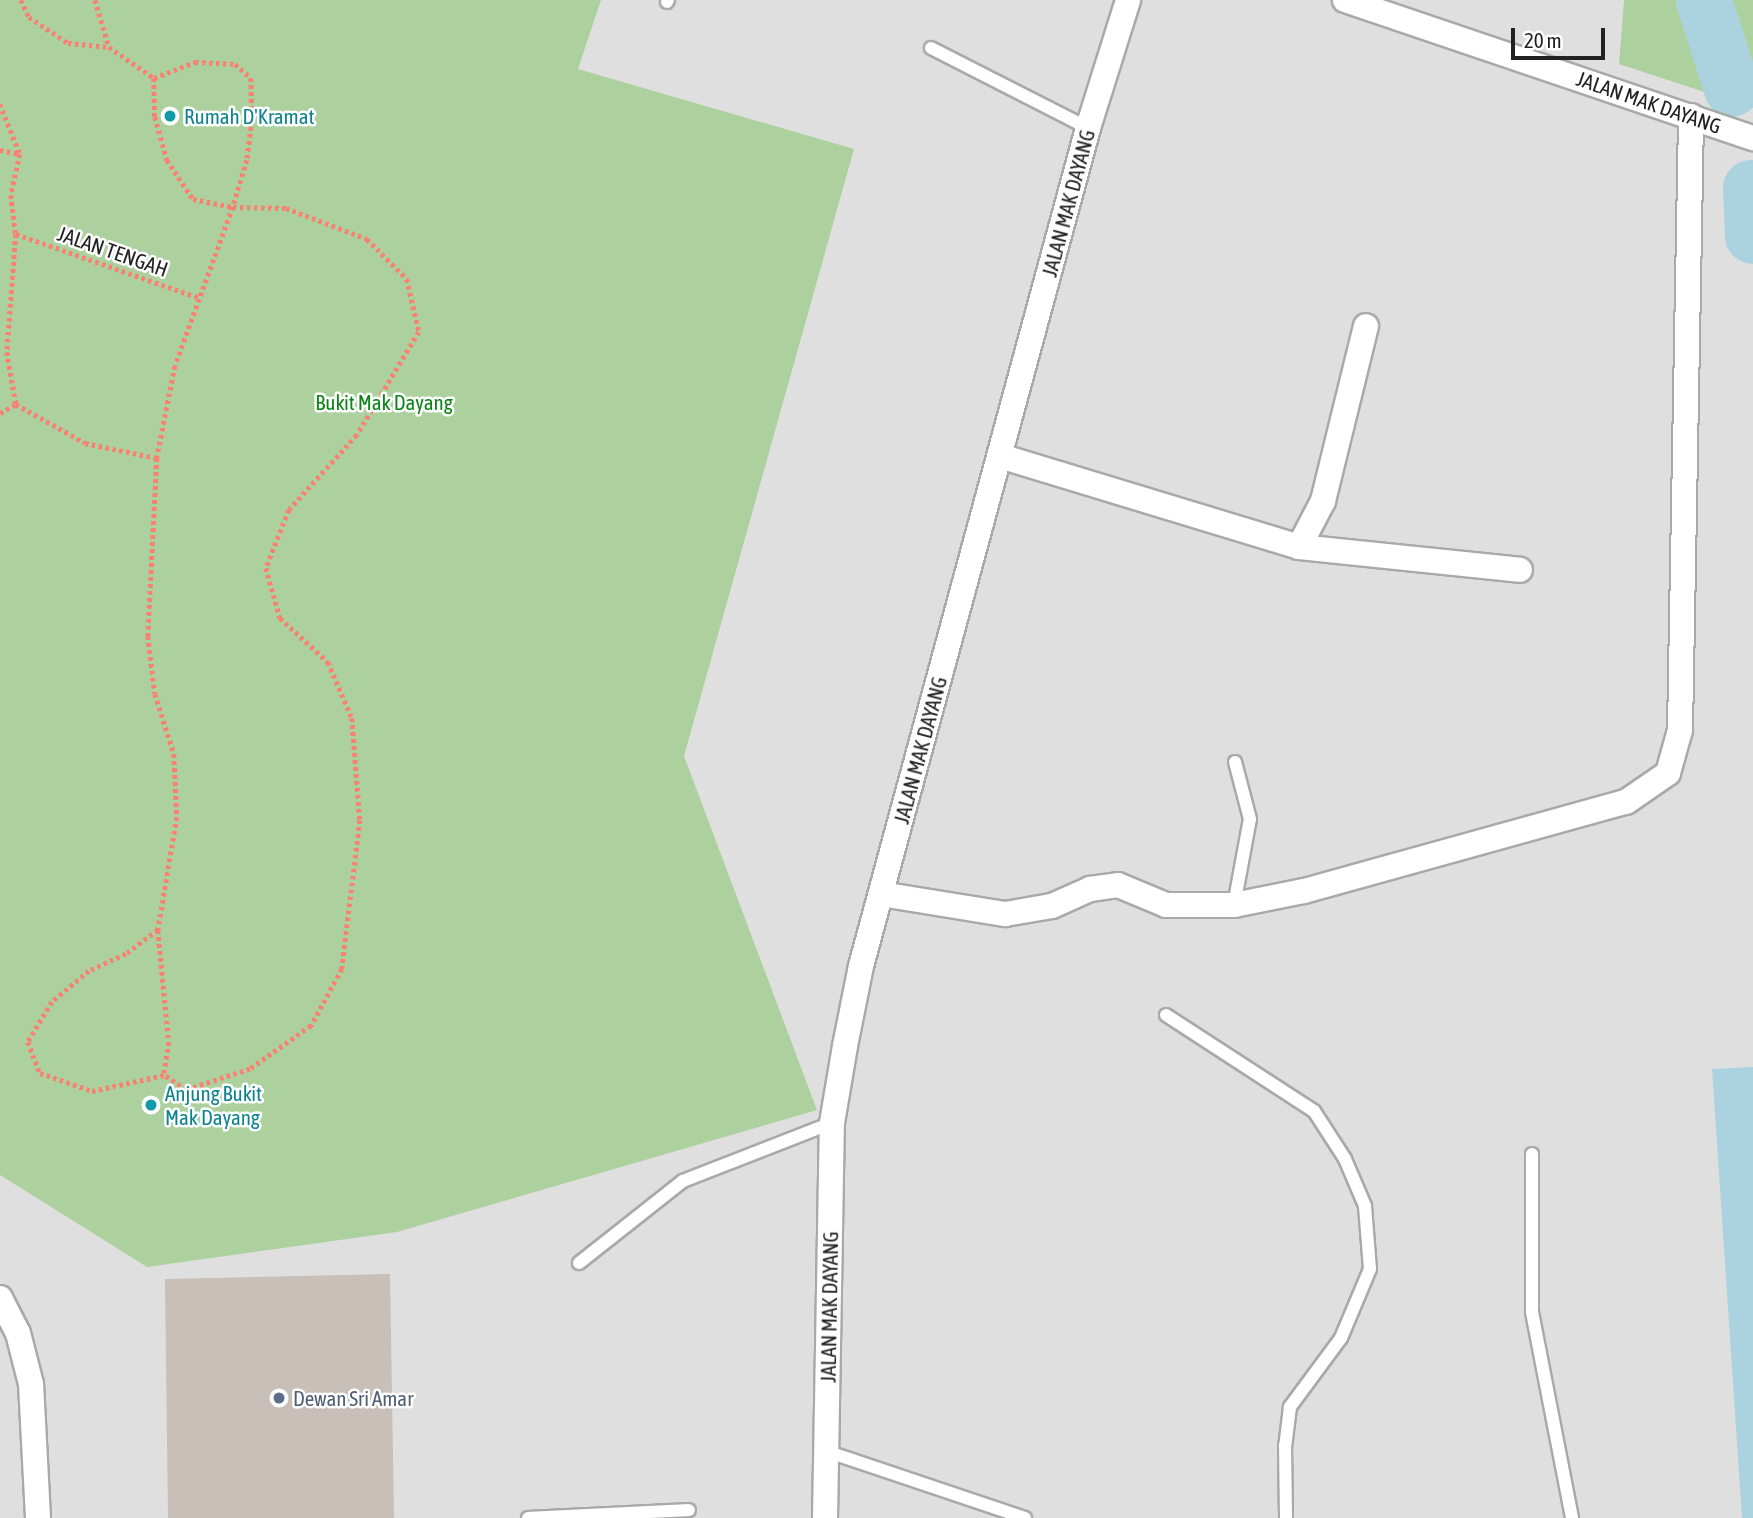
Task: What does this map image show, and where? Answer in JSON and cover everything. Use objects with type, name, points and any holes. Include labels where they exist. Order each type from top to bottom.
[{"type":"street","name":"JALAN MAK DAYANG","points":[[824,1518],[832,1124],[861,966],[1088,128],[1128,0]]},
{"type":"street","name":"JALAN MAK DAYANG","points":[[1345,0],[1753,138]]},
{"type":"street","points":[[881,894],[1005,914],[1052,906],[1090,889],[1118,886],[1166,905],[1234,905],[1304,891],[1626,802],[1668,773],[1680,730],[1691,116]]},
{"type":"street","points":[[1299,547],[1323,502],[1366,326]]},
{"type":"street","points":[[1000,456],[1299,547],[1520,570]]},
{"type":"street","points":[[0,1298],[18,1333],[31,1384],[38,1518]]},
{"type":"lane","points":[[931,48],[1088,128]]},
{"type":"lane","points":[[1234,905],[1250,819],[1235,762]]},
{"type":"lane","points":[[1166,1015],[1314,1111],[1345,1159],[1365,1206],[1370,1269],[1341,1339],[1290,1407],[1284,1445],[1286,1518]]},
{"type":"lane","points":[[579,1263],[683,1181],[832,1124]]},
{"type":"lane","points":[[1532,1154],[1532,1312],[1572,1518]]},
{"type":"lane","points":[[826,1451],[1025,1518]]},
{"type":"lane","points":[[528,1518],[688,1510]]},
{"type":"path","points":[[21,0],[29,18],[68,43],[109,47],[154,78]]},
{"type":"path","points":[[95,0],[109,47]]},
{"type":"path","points":[[154,78],[195,62],[235,64],[251,78],[247,160],[233,207],[175,366],[157,458],[148,636],[155,694],[174,754],[177,817],[158,930],[169,1042],[164,1075]]},
{"type":"path","points":[[154,78],[155,117],[167,160],[193,199],[233,207],[286,208],[367,240],[407,279],[419,332],[357,435],[289,510],[266,568],[280,618],[328,662],[352,718],[360,820],[342,969],[311,1026],[250,1069],[186,1090],[164,1075],[92,1091],[40,1073],[28,1042],[52,1002],[89,971],[126,954],[158,930]]},
{"type":"path","points":[[0,104],[20,154],[11,195],[16,234],[14,309],[7,352],[16,404]]},
{"type":"path","points":[[0,150],[20,154]]},
{"type":"path","name":"JALAN TENGAH","points":[[16,234],[200,298]]},
{"type":"path","points":[[0,413],[16,404]]},
{"type":"path","points":[[16,404],[85,443],[157,458]]},
{"type":"shaded area","points":[[0,0],[1753,0],[1753,1518],[0,1518]]},
{"type":"green space","name":"Bukit Mak Dayang","points":[[0,0],[601,0],[578,69],[854,149],[684,756],[817,1110],[397,1232],[147,1267],[0,1175]]},
{"type":"green space","points":[[1624,0],[1753,0],[1753,108],[1619,64]]},
{"type":"water","points":[[1753,1067],[1753,1518],[1742,1518],[1712,1069]]},
{"type":"building","name":"Dewan Sri Amar","points":[[390,1274],[394,1518],[168,1518],[165,1279]]},
{"type":"waterway","points":[[1704,0],[1732,89]]},
{"type":"waterway","points":[[1751,188],[1753,236]]},
{"type":"place","name":"Rumah D'Kramat","points":[[170,116]]},
{"type":"place","name":"Anjung Bukit Mak Dayang","points":[[151,1105]]},
{"type":"place","name":"Dewan Sri Amar","points":[[279,1398]]}]
